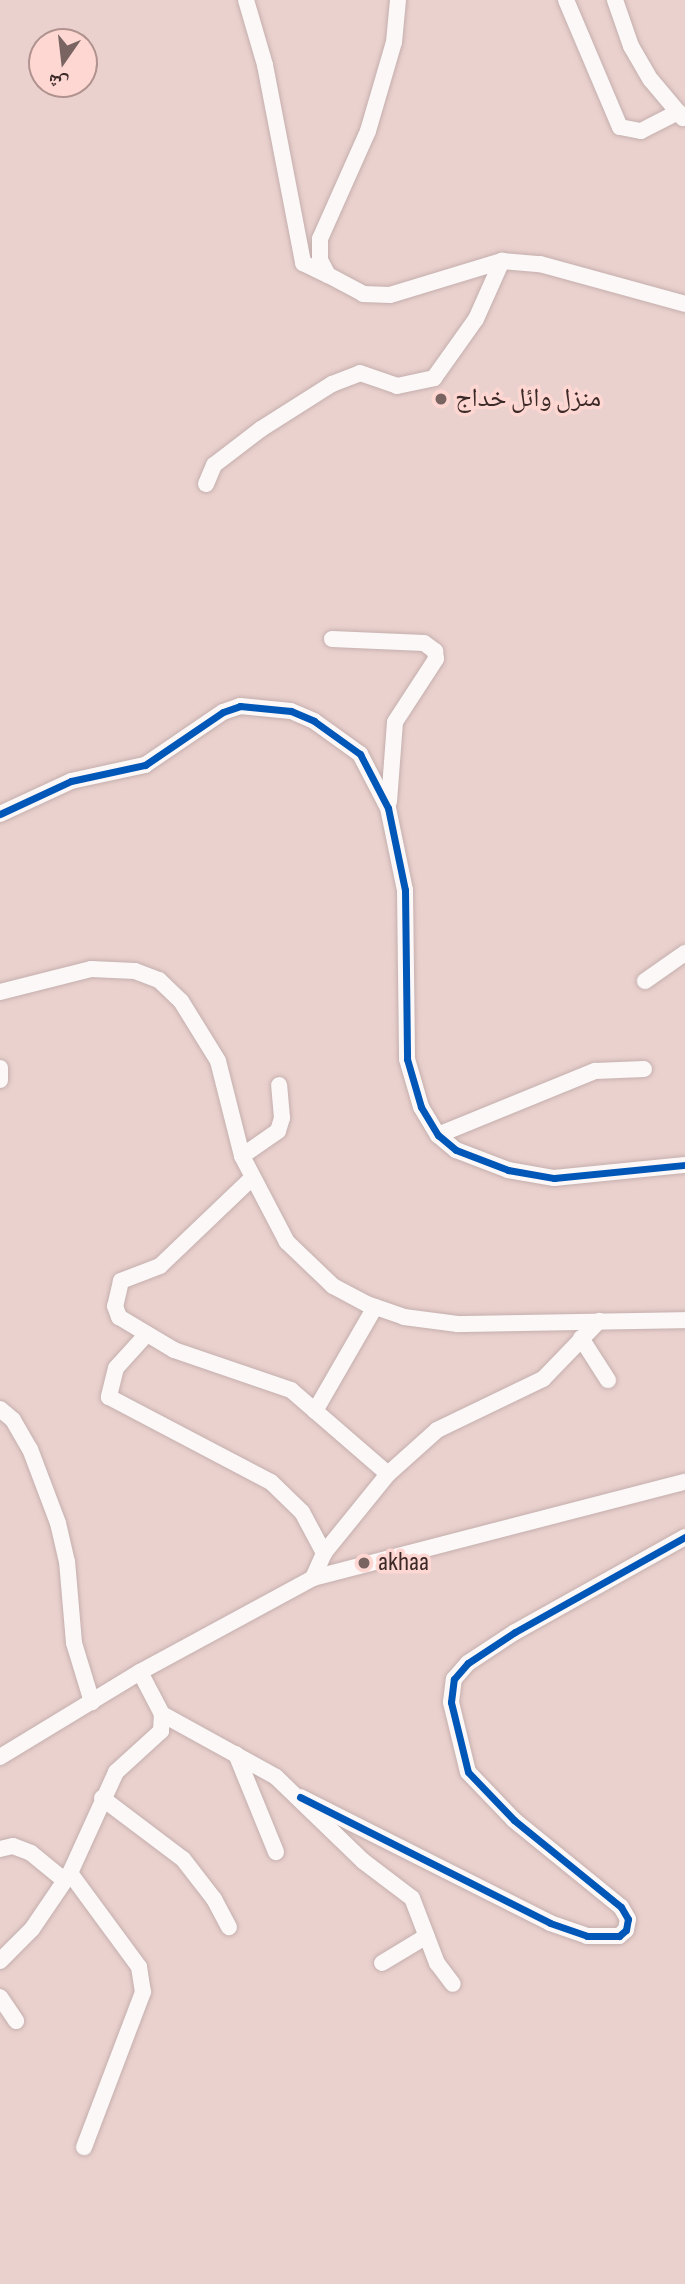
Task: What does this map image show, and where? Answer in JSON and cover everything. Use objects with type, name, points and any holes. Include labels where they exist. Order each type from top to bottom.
[{"type":"street","points":[[246,0],[265,65],[303,264],[363,294],[390,295],[502,261],[588,274],[685,304]]},
{"type":"street","points":[[328,275],[320,260],[320,239],[368,131],[394,42],[398,0]]},
{"type":"street","points":[[566,0],[620,127],[641,131],[682,116],[651,80],[631,46],[615,0]]},
{"type":"street","points":[[206,484],[215,464],[332,384],[360,373],[397,386],[434,378],[476,319],[502,261]]},
{"type":"street","points":[[332,639],[424,643],[435,650],[436,659],[395,722],[388,808]]},
{"type":"street","points":[[0,814],[71,781],[145,765],[223,712],[240,706],[291,711],[341,737],[376,778],[388,808],[405,890],[407,1059],[421,1107],[438,1135],[456,1150],[509,1170],[554,1178],[685,1165]]},
{"type":"street","points":[[645,981],[685,953]]},
{"type":"street","points":[[0,992],[91,969],[135,971],[159,980],[181,1000],[218,1061],[243,1156],[287,1242],[334,1286],[375,1307],[404,1317],[458,1324],[685,1320]]},
{"type":"street","points":[[0,1068],[0,1080]]},
{"type":"street","points":[[438,1135],[596,1071],[643,1069]]},
{"type":"street","points":[[243,1156],[278,1131],[282,1118],[279,1085]]},
{"type":"street","points":[[252,1178],[160,1266],[121,1281],[115,1306],[119,1317],[145,1336],[206,1363],[273,1382],[315,1411],[388,1474]]},
{"type":"street","points":[[315,1411],[375,1307]]},
{"type":"street","points":[[313,1578],[324,1553],[388,1474],[437,1430],[554,1372],[581,1338],[599,1321]]},
{"type":"street","points":[[145,1336],[116,1368],[109,1397],[271,1482],[302,1512],[324,1553]]},
{"type":"street","points":[[581,1338],[608,1380]]},
{"type":"street","points":[[0,1409],[13,1420],[30,1450],[58,1523],[67,1561],[74,1643],[92,1702]]},
{"type":"street","points":[[0,1757],[140,1672],[313,1578],[685,1482]]},
{"type":"street","points":[[300,1797],[550,1923],[587,1936],[619,1936],[626,1930],[628,1919],[621,1907],[514,1820],[468,1772],[451,1702],[454,1679],[468,1663],[515,1632],[685,1537]]},
{"type":"street","points":[[140,1672],[162,1714],[276,1777],[300,1797],[363,1861],[412,1899],[437,1963],[453,1984]]},
{"type":"street","points":[[0,1961],[32,1929],[67,1877],[102,1798],[128,1758],[156,1738],[162,1714]]},
{"type":"street","points":[[236,1754],[276,1852]]},
{"type":"street","points":[[102,1798],[183,1859],[214,1899],[229,1927]]},
{"type":"street","points":[[0,1849],[13,1846],[31,1853],[67,1877],[139,1967],[143,1992],[84,2147]]},
{"type":"street","points":[[382,1963],[427,1936]]},
{"type":"street","points":[[0,1997],[16,2021]]},
{"type":"cycle path","points":[[0,814],[71,781],[145,765],[223,712],[240,706],[291,711],[314,721],[360,754],[388,808],[405,890],[407,1059],[421,1107],[438,1135],[456,1150],[508,1170],[554,1178],[685,1165]]},
{"type":"cycle path","points":[[300,1797],[550,1923],[587,1936],[619,1936],[626,1930],[628,1919],[621,1907],[514,1820],[468,1772],[451,1702],[454,1679],[468,1663],[515,1632],[685,1537]]},
{"type":"place","name":"منزل وائل خداج","points":[[441,399]]},
{"type":"place","name":"akhaa","points":[[364,1563]]}]
